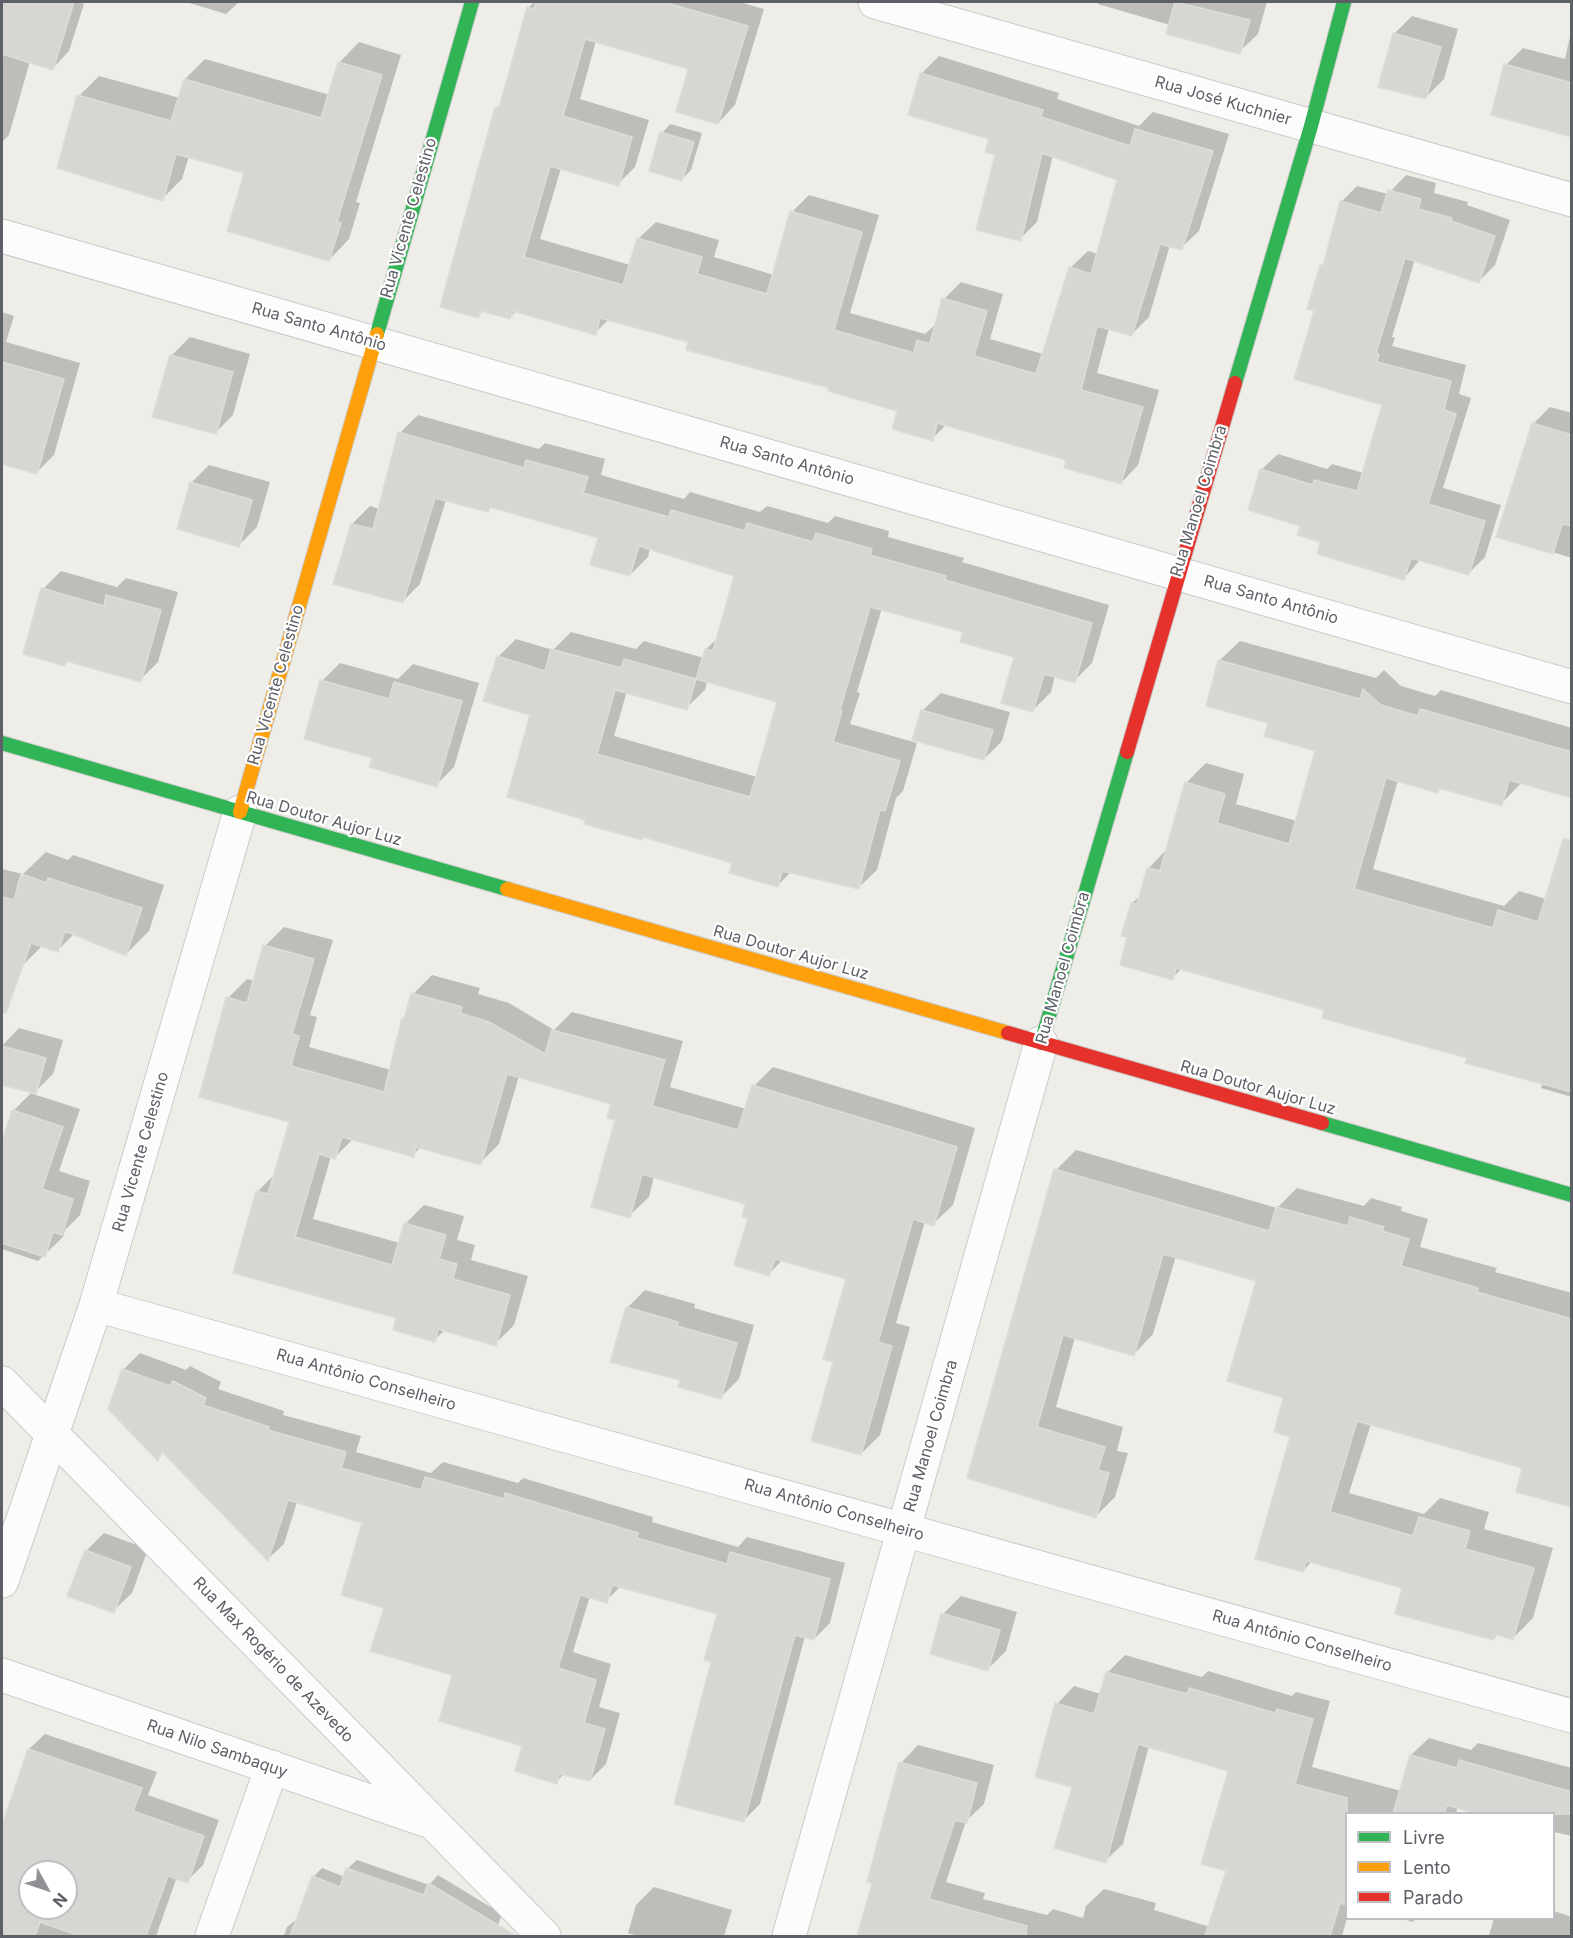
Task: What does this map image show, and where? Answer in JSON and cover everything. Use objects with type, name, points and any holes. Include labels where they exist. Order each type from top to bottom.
[{"type":"street","name":"Rua Vicente Celestino","points":[[2,1581],[96,1305],[472,2]]},
{"type":"street","name":"Rua José Kuchnier","points":[[875,2],[1572,200]]},
{"type":"street","name":"Rua Manoel Coimbra","points":[[789,1936],[1041,1042],[1311,126],[1344,2]]},
{"type":"street","name":"Rua Santo Antônio","points":[[2,236],[1572,687]]},
{"type":"street","name":"Rua Doutor Aujor Luz","points":[[2,743],[1572,1196]]},
{"type":"street","name":"Rua Antônio Conselheiro","points":[[96,1305],[1572,1716]]},
{"type":"street","name":"Rua Max Rogério de Azevedo","points":[[2,1383],[544,1936]]},
{"type":"street","name":"Rua Nilo Sambaquy","points":[[2,1675],[433,1823]]},
{"type":"street","points":[[212,1936],[272,1767]]},
{"type":"building","points":[[2,2],[74,2],[53,70],[2,54]]},
{"type":"building","points":[[536,2],[663,2],[748,26],[718,124],[676,112],[688,69],[585,39],[563,116],[632,137],[619,186],[550,166],[524,257],[623,285],[637,238],[702,257],[697,274],[767,294],[790,211],[862,232],[834,330],[914,353],[917,340],[930,344],[942,298],[987,311],[974,356],[1036,374],[1069,267],[1091,274],[1117,180],[1042,153],[1021,241],[976,230],[995,155],[985,152],[989,139],[908,115],[920,73],[1043,110],[1041,117],[1130,146],[1135,129],[1213,151],[1182,250],[1160,244],[1132,336],[1097,326],[1081,390],[1143,407],[1121,484],[1064,468],[1066,460],[937,423],[933,441],[892,429],[897,411],[828,391],[829,388],[686,350],[688,342],[600,318],[596,335],[513,311],[510,319],[481,311],[478,318],[440,307],[495,107],[499,108],[527,7],[534,9]]},
{"type":"building","points":[[1175,2],[1250,20],[1240,54],[1166,34]]},
{"type":"building","points":[[1393,33],[1441,47],[1426,99],[1378,87]]},
{"type":"building","points":[[338,62],[382,75],[337,222],[341,223],[329,261],[227,231],[244,173],[176,154],[163,201],[57,168],[77,95],[171,121],[184,79],[321,118]]},
{"type":"building","points":[[1504,64],[1572,83],[1572,137],[1491,115]]},
{"type":"building","points":[[660,132],[694,142],[682,181],[649,171]]},
{"type":"building","points":[[1388,190],[1421,199],[1418,209],[1452,218],[1451,221],[1495,236],[1479,283],[1405,258],[1376,353],[1379,354],[1377,362],[1451,381],[1444,410],[1456,414],[1428,504],[1485,521],[1469,575],[1411,558],[1404,580],[1317,554],[1320,542],[1297,535],[1300,526],[1248,510],[1260,469],[1313,485],[1314,480],[1357,491],[1382,405],[1294,379],[1314,311],[1307,309],[1320,265],[1323,266],[1340,201],[1381,213]]},
{"type":"building","points":[[170,355],[233,372],[216,434],[152,417]]},
{"type":"building","points":[[2,362],[64,379],[37,474],[2,464]]},
{"type":"building","points":[[1532,423],[1572,435],[1572,526],[1562,524],[1553,554],[1496,537]]},
{"type":"building","points":[[398,432],[524,468],[526,460],[588,477],[583,493],[669,517],[671,510],[745,531],[747,523],[813,542],[816,533],[872,549],[870,555],[946,576],[945,580],[1092,623],[1075,683],[1044,674],[1033,712],[1001,703],[1014,657],[960,642],[963,632],[870,607],[833,742],[900,761],[885,811],[880,810],[859,889],[782,871],[778,887],[729,873],[732,863],[643,837],[642,840],[584,824],[585,820],[507,797],[530,715],[483,701],[497,656],[545,671],[551,649],[621,668],[624,659],[696,679],[705,649],[713,651],[734,576],[639,546],[630,576],[590,565],[598,538],[490,507],[488,512],[435,498],[403,603],[333,584],[351,524],[373,529]],"holes":[[[696,679],[777,702],[750,797],[597,754],[615,690],[687,710]]]},
{"type":"building","points":[[190,482],[252,500],[239,547],[177,529]]},
{"type":"building","points":[[41,588],[104,606],[106,595],[161,610],[141,682],[66,661],[65,666],[23,654]]},
{"type":"building","points":[[1218,660],[1360,699],[1363,689],[1381,705],[1418,716],[1420,709],[1572,752],[1572,798],[1509,780],[1502,806],[1439,788],[1438,793],[1386,778],[1354,889],[1493,928],[1498,910],[1538,922],[1563,839],[1572,840],[1572,1092],[1465,1063],[1467,1058],[1322,1018],[1324,1010],[1176,968],[1173,980],[1120,965],[1127,937],[1121,936],[1131,903],[1137,904],[1147,868],[1160,871],[1185,782],[1225,794],[1217,823],[1289,844],[1315,751],[1264,736],[1268,723],[1206,706]]},
{"type":"building","points":[[320,680],[389,699],[394,682],[462,701],[437,787],[369,767],[372,758],[304,739]]},
{"type":"building","points":[[921,710],[993,730],[984,760],[912,740]]},
{"type":"building","points":[[21,874],[47,883],[48,878],[142,908],[126,956],[65,931],[58,952],[31,943],[6,1013],[2,1012],[2,897],[14,900]]},
{"type":"building","points":[[263,945],[314,959],[292,1034],[299,1036],[291,1066],[384,1092],[402,1018],[404,1019],[411,993],[462,1007],[460,1013],[489,1022],[545,1054],[552,1030],[665,1060],[652,1106],[738,1130],[752,1085],[957,1147],[934,1226],[913,1219],[878,1342],[892,1346],[861,1455],[811,1441],[833,1362],[823,1359],[846,1279],[775,1259],[769,1276],[734,1265],[748,1218],[742,1217],[745,1204],[642,1174],[630,1218],[591,1207],[615,1120],[607,1118],[611,1104],[507,1074],[481,1165],[416,1147],[414,1157],[342,1137],[335,1159],[319,1154],[295,1237],[392,1265],[404,1223],[446,1235],[439,1259],[457,1264],[453,1279],[510,1295],[496,1346],[438,1329],[435,1342],[393,1330],[396,1318],[233,1273],[256,1191],[268,1194],[289,1122],[199,1097],[226,997],[247,1003]]},
{"type":"building","points":[[2,1046],[46,1058],[36,1094],[2,1085]]},
{"type":"building","points":[[12,1110],[63,1127],[42,1189],[73,1199],[62,1235],[53,1232],[45,1257],[2,1243],[2,1142]]},
{"type":"building","points":[[1054,1169],[1269,1231],[1276,1207],[1348,1226],[1350,1217],[1384,1227],[1382,1231],[1409,1239],[1401,1266],[1478,1288],[1477,1292],[1572,1319],[1572,1507],[1516,1492],[1522,1468],[1357,1421],[1330,1512],[1413,1536],[1419,1517],[1470,1531],[1465,1549],[1534,1568],[1513,1640],[1495,1634],[1494,1640],[1395,1614],[1402,1588],[1306,1561],[1303,1572],[1255,1559],[1290,1437],[1274,1432],[1283,1398],[1227,1381],[1256,1281],[1163,1254],[1134,1356],[1063,1335],[1037,1427],[1105,1447],[1098,1470],[1109,1473],[1096,1518],[967,1478]]},
{"type":"building","points":[[626,1307],[678,1322],[677,1326],[737,1343],[721,1399],[678,1387],[680,1380],[610,1362]]},
{"type":"building","points":[[122,1369],[170,1386],[173,1381],[206,1398],[203,1405],[269,1427],[268,1430],[346,1452],[341,1468],[421,1490],[425,1477],[504,1499],[505,1493],[638,1533],[637,1538],[727,1564],[730,1552],[830,1579],[814,1640],[795,1635],[744,1822],[674,1804],[711,1662],[704,1660],[717,1614],[612,1585],[607,1603],[580,1595],[558,1668],[596,1680],[584,1723],[605,1729],[590,1781],[559,1774],[557,1784],[515,1771],[522,1746],[439,1721],[452,1675],[370,1651],[384,1608],[341,1595],[362,1523],[288,1500],[268,1561],[162,1452],[158,1461],[108,1409]]},
{"type":"building","points":[[85,1550],[131,1567],[114,1613],[67,1596]]},
{"type":"building","points":[[941,1613],[1000,1630],[988,1671],[930,1654]]},
{"type":"building","points":[[1106,1672],[1187,1694],[1189,1688],[1275,1713],[1277,1709],[1313,1719],[1295,1784],[1347,1798],[1345,1904],[1340,1903],[1330,1936],[1205,1936],[1226,1871],[1201,1864],[1228,1771],[1138,1744],[1106,1863],[1054,1848],[1072,1787],[1035,1777],[1055,1703],[1094,1714]]},
{"type":"building","points":[[28,1749],[142,1788],[133,1811],[204,1836],[188,1883],[168,1876],[146,1936],[80,1936],[40,1922],[35,1936],[2,1936],[2,1825]]},
{"type":"building","points":[[1410,1755],[1457,1768],[1459,1760],[1572,1792],[1572,1814],[1470,1812],[1447,1805],[1445,1812],[1394,1812]]},
{"type":"building","points":[[899,1762],[977,1783],[967,1823],[955,1820],[929,1899],[1027,1926],[1026,1936],[857,1936],[872,1883],[867,1882]]},
{"type":"building","points":[[346,1868],[424,1895],[428,1883],[516,1936],[290,1936],[312,1876],[340,1887]]},
{"type":"traffic: fast","points":[[377,334],[472,2]]},
{"type":"traffic: fast","points":[[1235,383],[1311,126],[1344,2]]},
{"type":"traffic: fast","points":[[2,743],[507,889]]},
{"type":"traffic: fast","points":[[1041,1043],[1127,752]]},
{"type":"traffic: fast","points":[[1322,1123],[1572,1195]]},
{"type":"traffic: slow","points":[[240,812],[377,334]]},
{"type":"traffic: slow","points":[[507,889],[1008,1033]]},
{"type":"traffic: jam","points":[[1127,752],[1235,383]]},
{"type":"traffic: jam","points":[[1008,1033],[1322,1123]]}]
